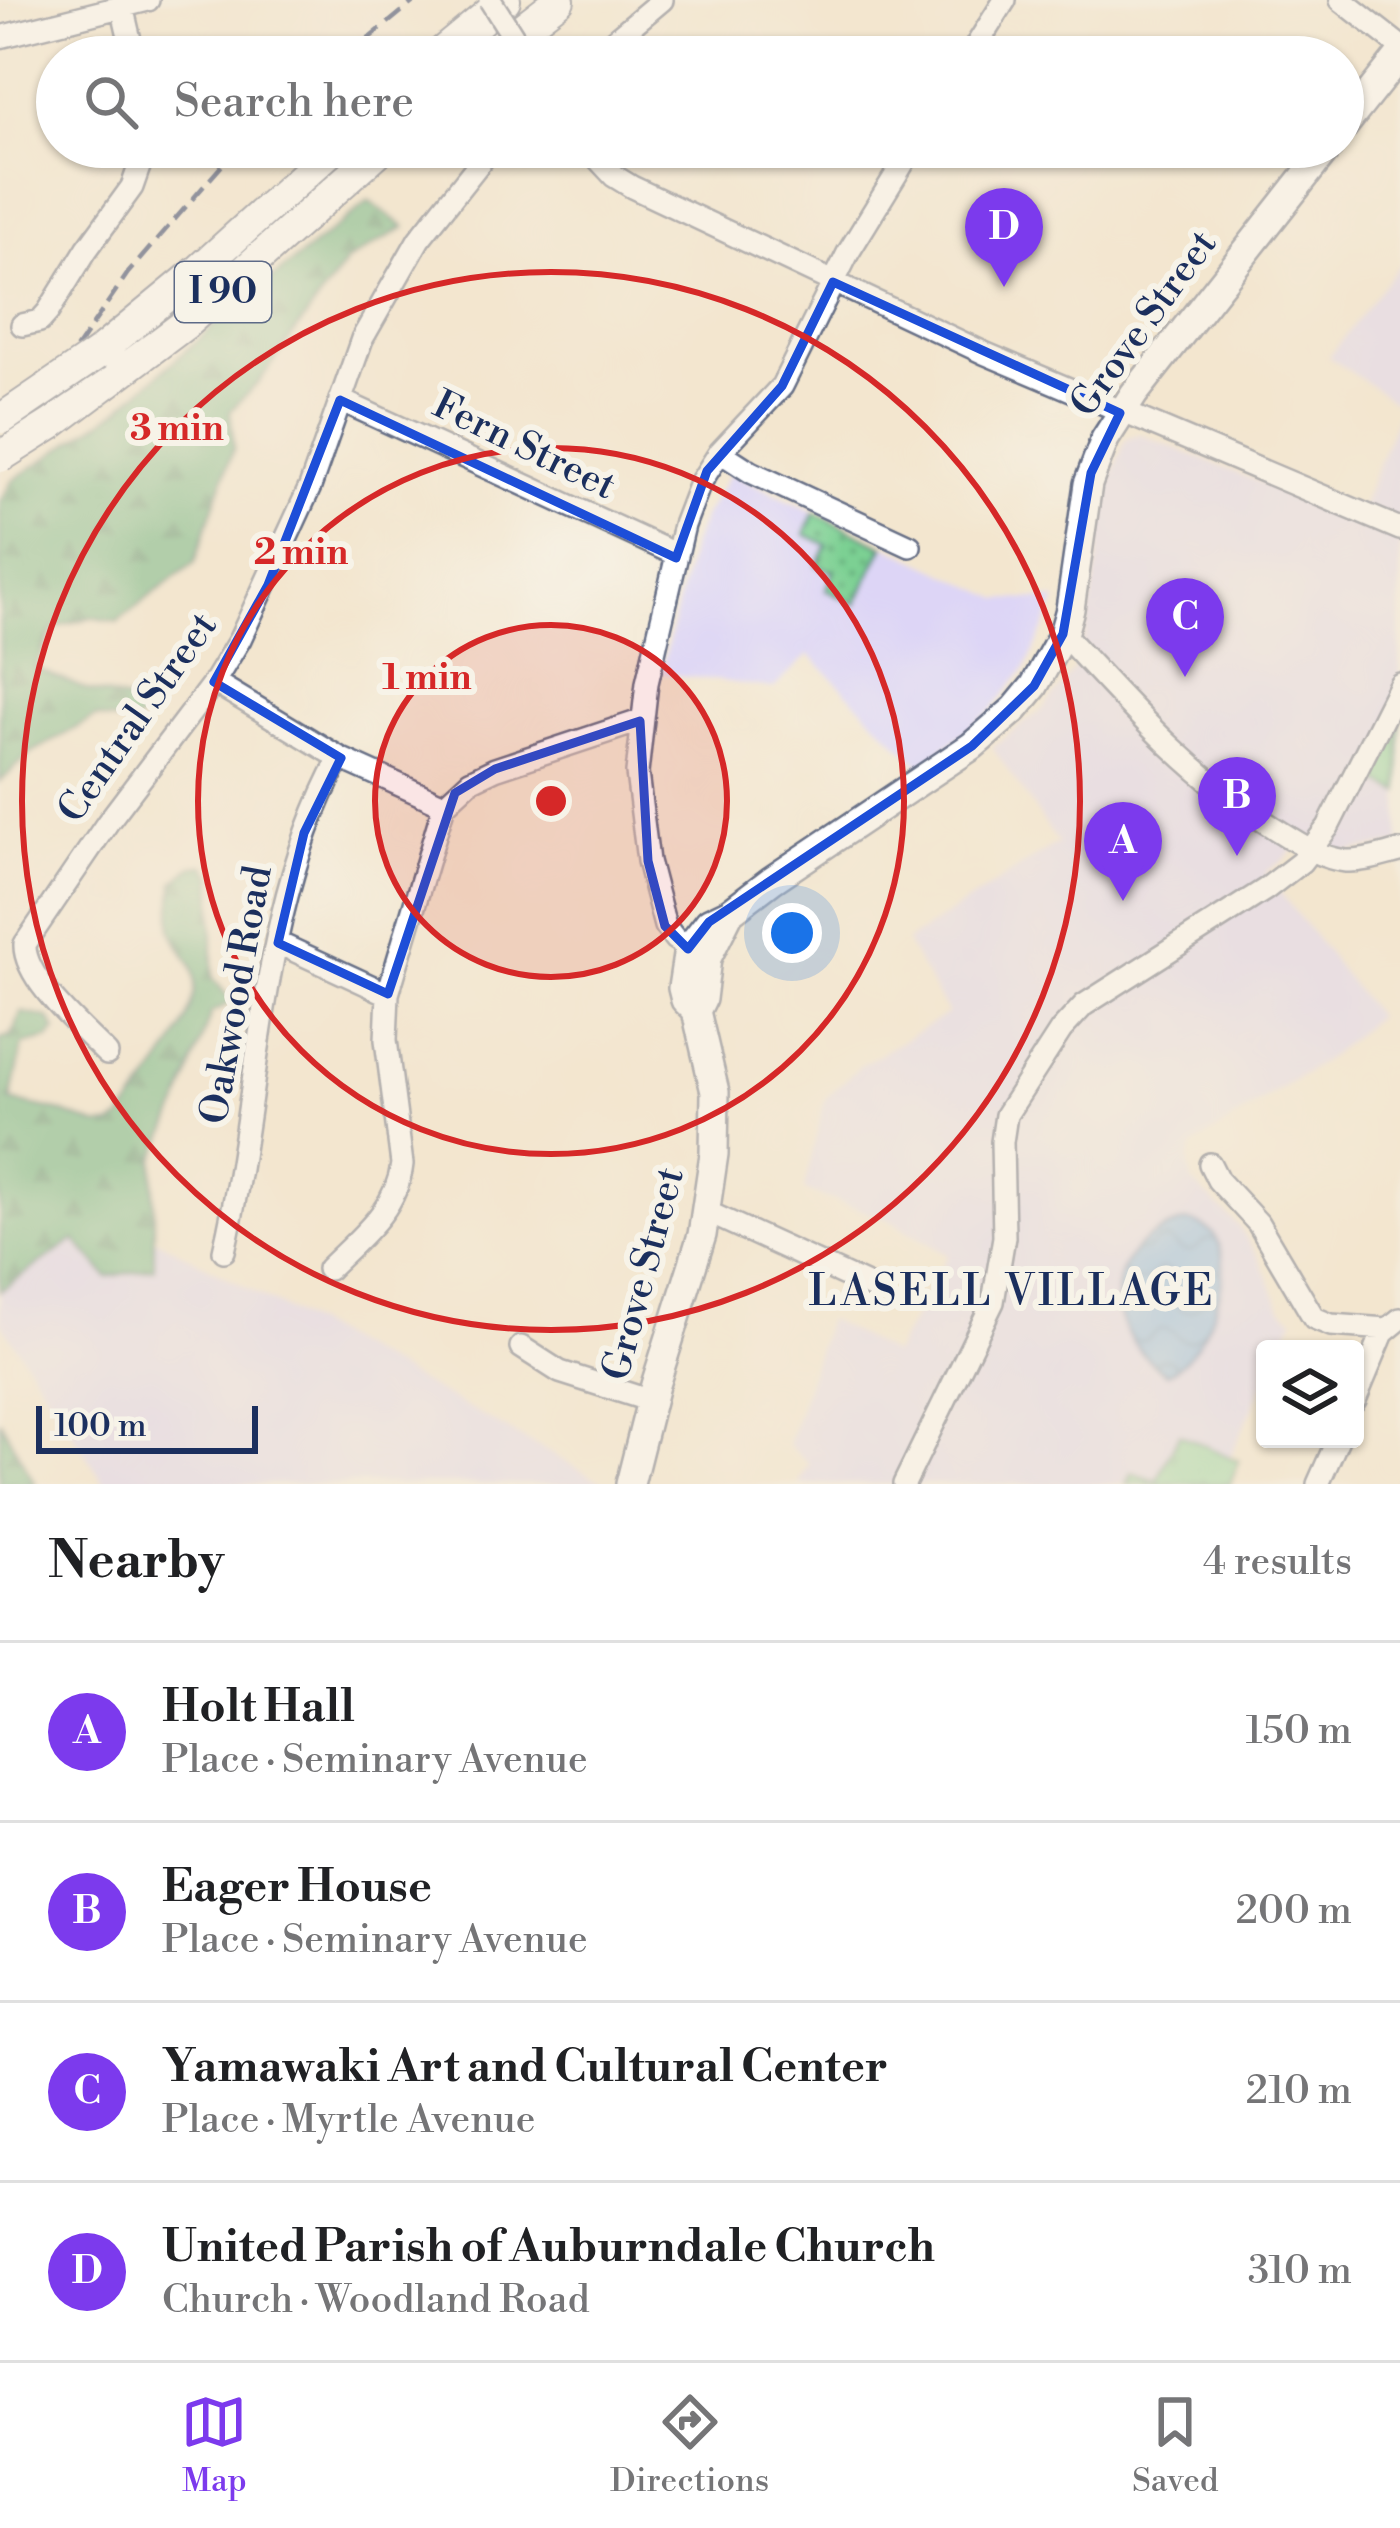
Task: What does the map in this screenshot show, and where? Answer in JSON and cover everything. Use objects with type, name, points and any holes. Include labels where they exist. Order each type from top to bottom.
[{"type":"highway","points":[[461,36],[505,0]]},
{"type":"highway","points":[[512,36],[559,0]]},
{"type":"highway","name":"I 90","points":[[2,419],[97,354],[312,168]]},
{"type":"highway","name":"I 90","points":[[0,457],[184,326],[360,168]]},
{"type":"main road","points":[[1364,102],[1398,61]]},
{"type":"main road","name":"Grove Street","points":[[630,1484],[707,1212],[717,1111],[696,1011],[682,988],[709,922],[995,727],[1034,686],[1063,634],[1075,590],[1090,473],[1120,413],[1312,168]]},
{"type":"street","points":[[0,35],[148,0]]},
{"type":"street","points":[[490,0],[513,36]]},
{"type":"street","points":[[619,36],[662,0]]},
{"type":"street","points":[[982,36],[1005,0]]},
{"type":"street","points":[[1341,0],[1398,61]]},
{"type":"street","points":[[122,7],[129,36]]},
{"type":"street","points":[[22,325],[40,321],[48,312],[141,168]]},
{"type":"street","name":"Central Street","points":[[107,1054],[37,980],[27,964],[25,944],[108,822],[214,682],[268,585],[310,487],[362,339],[419,239],[475,168]]},
{"type":"street","points":[[607,168],[632,187],[1120,413],[1400,529]]},
{"type":"street","points":[[698,954],[665,926],[638,799],[640,721],[676,556],[694,495],[720,452],[782,386],[833,282],[901,168]]},
{"type":"street","name":"Fern Street","points":[[340,400],[676,556]]},
{"type":"street","points":[[720,452],[751,472],[910,546]]},
{"type":"street","points":[[1063,634],[1168,746],[1242,807],[1311,851],[1351,861],[1400,851]]},
{"type":"street","points":[[214,682],[340,758],[444,805]]},
{"type":"street","points":[[904,1484],[993,1302],[1004,1237],[1004,1126],[1012,1102],[1081,1009],[1123,977],[1266,889],[1311,851],[1335,814],[1400,684]]},
{"type":"street","points":[[328,1269],[381,1215],[400,1183],[402,1164],[386,1040],[388,994],[444,805],[470,781],[495,769],[640,721]]},
{"type":"street","name":"Oakwood Road","points":[[224,1251],[244,1160],[262,1015],[278,943],[304,833],[340,758]]},
{"type":"street","points":[[278,943],[388,994]]},
{"type":"street","points":[[1210,1164],[1218,1180],[1258,1223],[1314,1318],[1328,1324],[1394,1324],[1364,1382]]},
{"type":"street","points":[[707,1212],[871,1287]]},
{"type":"street","points":[[521,1347],[560,1372],[651,1401]]},
{"type":"street","points":[[1318,1484],[1334,1448]]},
{"type":"highlighted area","points":[[833,282],[1120,413],[1091,473],[1063,634],[1034,686],[972,746],[709,922],[688,949],[665,926],[648,861],[640,721],[495,769],[455,793],[388,994],[278,943],[304,833],[341,758],[214,682],[268,585],[340,400],[676,558],[707,471],[782,386]]},
{"type":"shaded area","points":[[1400,263],[1400,406],[1329,357]]},
{"type":"shaded area","points":[[1400,408],[1400,844],[1336,854],[1303,839],[1265,873],[1376,1016],[1333,1054],[1192,1147],[1188,1163],[1192,1182],[1237,1224],[1260,1259],[1281,1308],[1294,1318],[1283,1340],[1256,1340],[1256,1401],[1230,1457],[1179,1434],[1157,1482],[1132,1473],[1125,1484],[798,1484],[810,1464],[788,1445],[827,1319],[893,1355],[948,1255],[889,1220],[804,1190],[825,1099],[861,1065],[948,1014],[906,942],[1058,843],[992,747],[1042,710],[1074,669],[1097,571],[1104,497],[1126,439],[1140,434],[1356,521]]},
{"type":"shaded area","points":[[730,473],[1000,599],[1057,600],[1026,668],[990,712],[921,766],[809,654],[774,688],[661,673],[692,544]]},
{"type":"shaded area","points":[[0,1156],[606,1484],[105,1484],[0,1321]]},
{"type":"green space","points":[[369,201],[405,227],[347,261],[258,383],[230,411],[234,447],[195,562],[117,622],[91,617],[54,628],[35,668],[87,690],[139,704],[143,716],[133,725],[96,717],[31,753],[0,782],[0,502],[12,481],[117,411]]},
{"type":"green space","points":[[815,513],[884,546],[856,604],[826,590],[834,572],[817,565],[827,545],[805,534]]},
{"type":"green space","points":[[1400,722],[1400,792],[1373,779]]},
{"type":"green space","points":[[205,865],[213,875],[213,978],[232,1002],[211,1013],[179,1106],[154,1160],[154,1268],[107,1277],[75,1240],[0,1291],[0,1039],[12,1035],[21,1012],[49,1018],[56,1030],[49,1039],[23,1045],[11,1101],[96,1125],[110,1126],[122,1119],[169,1053],[188,1016],[195,980],[172,929],[174,882],[193,866]]},
{"type":"green space","points":[[0,1420],[35,1484],[0,1484]]},
{"type":"green space","points":[[1179,1434],[1239,1461],[1230,1484],[1126,1484],[1132,1473],[1157,1481]]},
{"type":"water","points":[[1187,1222],[1208,1230],[1220,1246],[1223,1269],[1210,1322],[1182,1363],[1166,1373],[1127,1333],[1118,1288],[1124,1266],[1137,1248],[1158,1232]]},
{"type":"railway","points":[[372,36],[416,0]]},
{"type":"railway","points":[[0,460],[128,273],[220,168]]},
{"type":"place","name":"United Parish of Auburndale Church","points":[[1004,287]]},
{"type":"place","name":"Yamawaki Art and Cultural Center","points":[[1185,677]]},
{"type":"place","name":"Eager House","points":[[1237,856]]},
{"type":"place","name":"Holt Hall","points":[[1123,901]]},
{"type":"district","name":"LASELL VILLAGE","points":[[1012,1292]]}]
